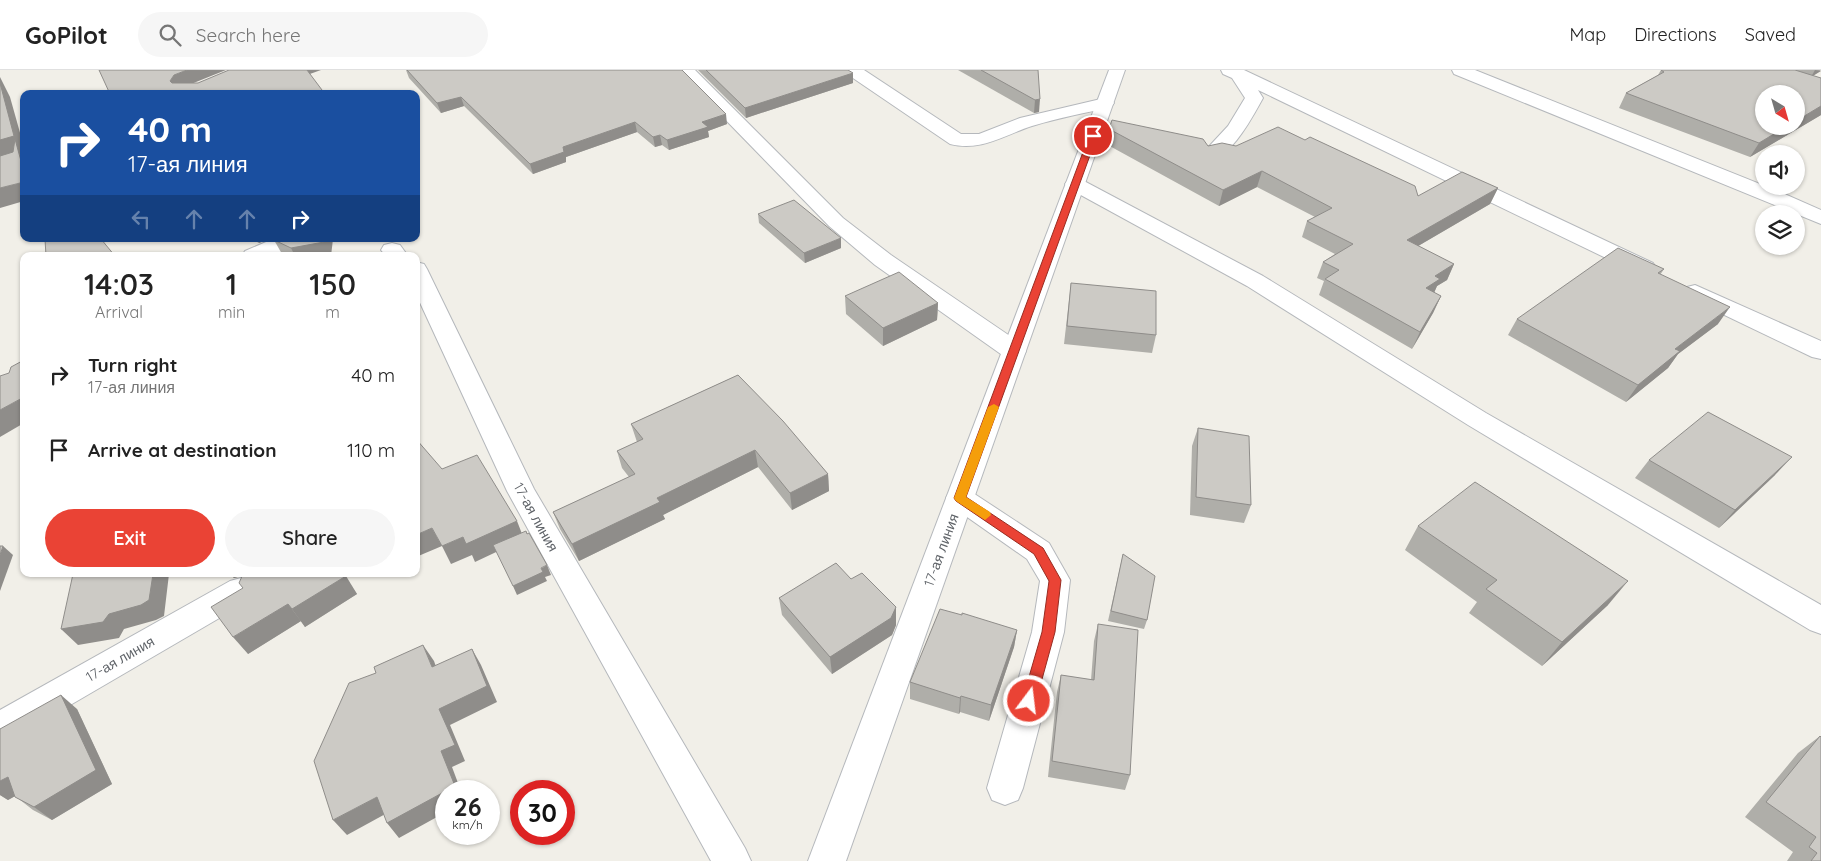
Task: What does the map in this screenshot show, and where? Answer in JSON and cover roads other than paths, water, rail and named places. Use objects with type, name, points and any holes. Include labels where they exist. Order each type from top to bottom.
[{"type":"street","points":[[685,70],[836,222],[883,260],[1014,351]]},
{"type":"street","points":[[853,70],[957,140],[982,140],[1026,122],[1105,103]]},
{"type":"street","name":"17-ая линия","points":[[827,861],[1117,70]]},
{"type":"street","points":[[1460,70],[1773,196],[1821,218]]},
{"type":"street","points":[[1211,155],[1236,128],[1254,98],[1233,72]]},
{"type":"street","points":[[1233,72],[1821,351]]},
{"type":"street","points":[[1245,114],[1278,110],[1331,119]]},
{"type":"street","points":[[1075,184],[1255,281],[1477,419],[1821,621]]},
{"type":"street","points":[[262,252],[283,242]]},
{"type":"street","name":"17-ая линия","points":[[420,277],[521,491],[732,861]]},
{"type":"street","points":[[960,498],[1038,551],[1055,580],[1048,632],[1005,788]]},
{"type":"street","name":"17-ая линия","points":[[0,728],[241,590]]}]
